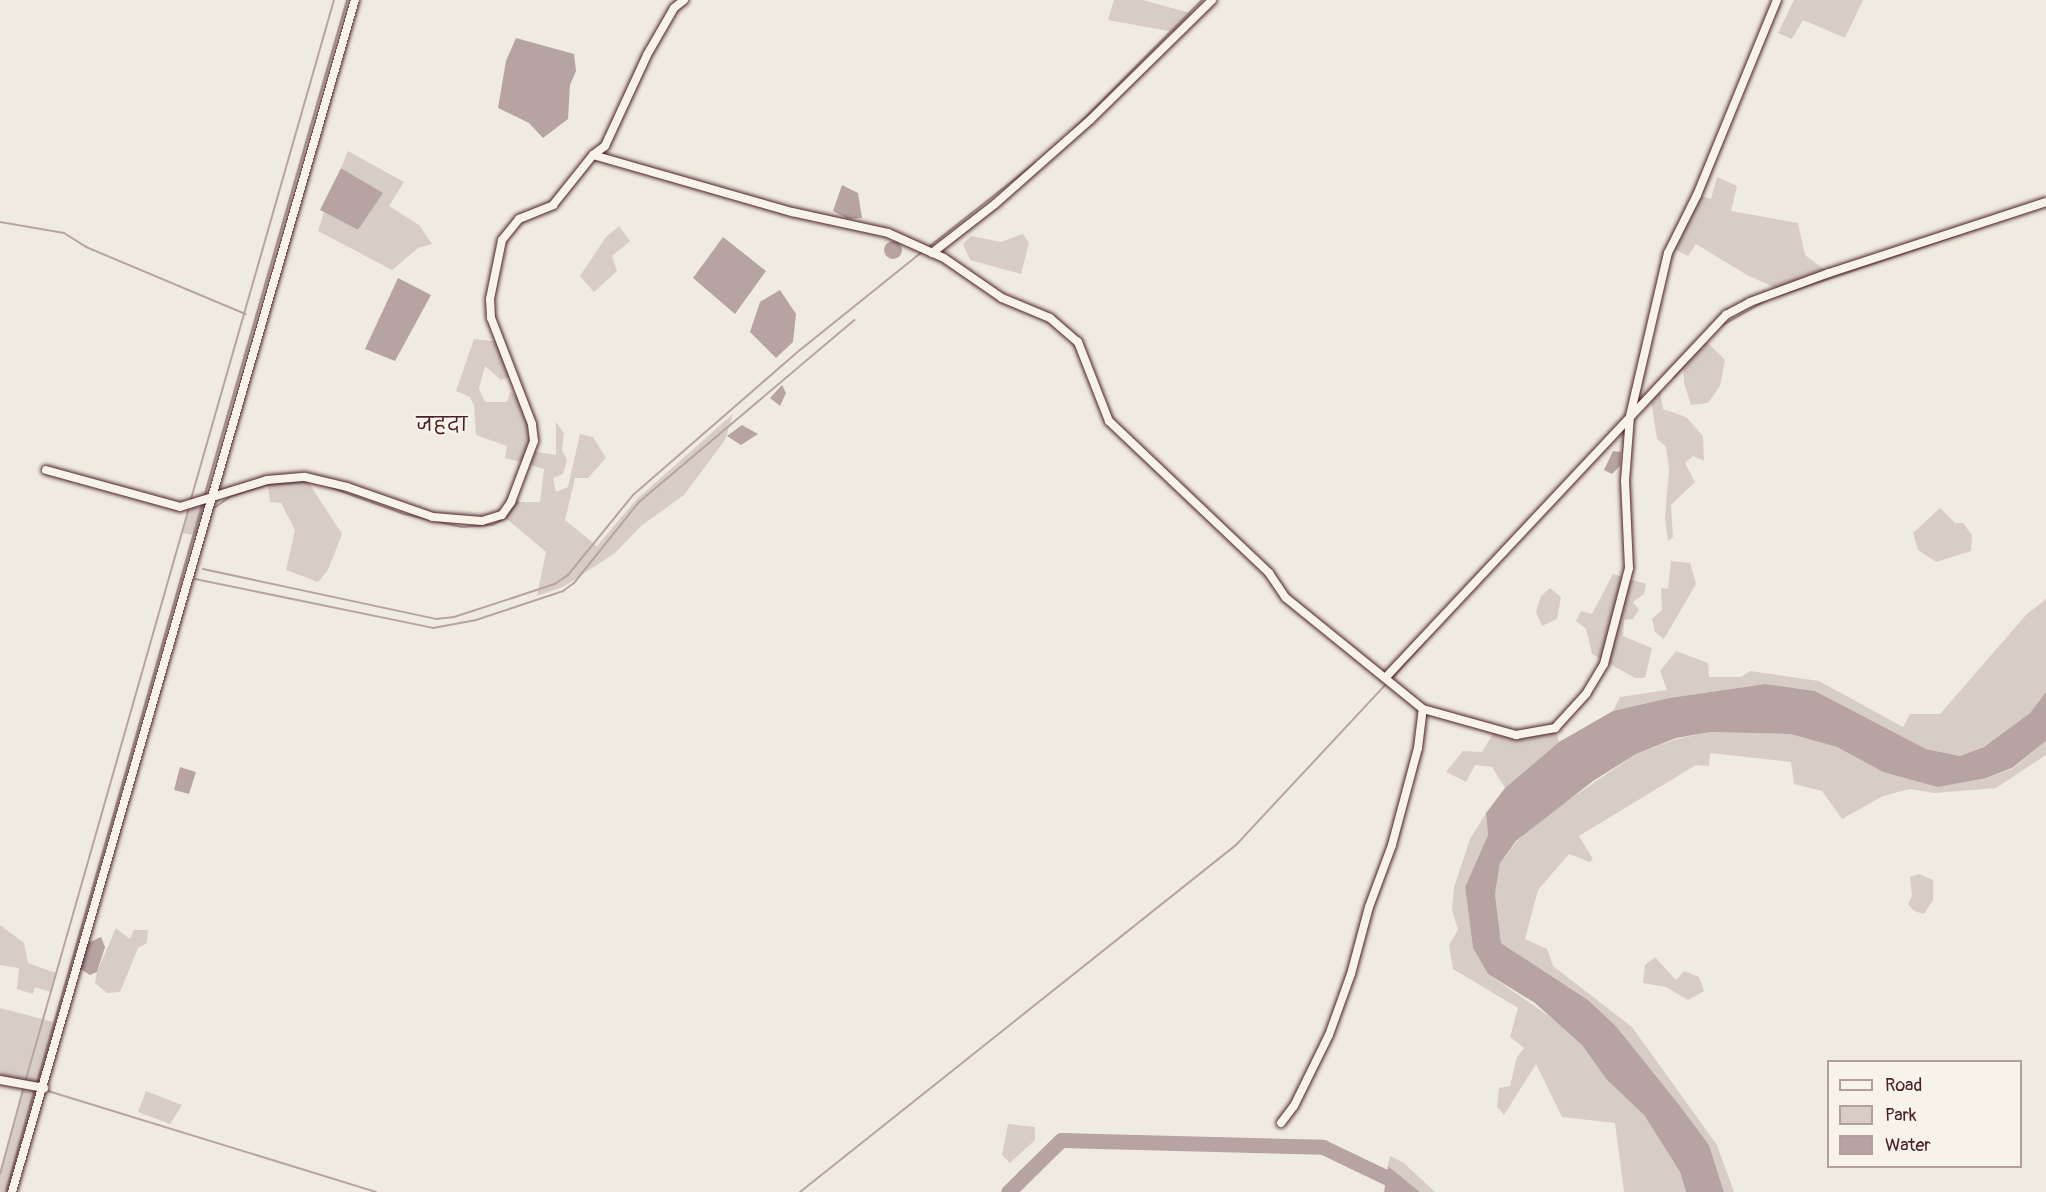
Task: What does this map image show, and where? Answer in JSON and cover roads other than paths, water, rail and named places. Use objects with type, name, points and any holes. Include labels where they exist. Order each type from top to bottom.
[{"type":"street","points":[[12,1192],[44,1088],[210,500],[355,0]]},
{"type":"street","points":[[46,470],[180,507],[210,500],[267,480],[305,477],[347,487],[433,517],[482,521],[502,515],[512,502],[534,441],[532,424],[491,318],[495,269],[510,227],[519,219],[553,204],[593,155],[605,146],[647,55],[674,8],[684,0]]},
{"type":"street","points":[[932,253],[995,204],[1091,119],[1212,0]]},
{"type":"street","points":[[593,155],[792,212],[854,224],[932,253],[1002,298],[1050,318],[1070,332],[1078,342],[1109,421],[1269,573],[1286,598],[1423,709],[1516,735],[1554,728],[1586,694],[1604,664],[1629,568],[1625,481],[1630,416],[1668,253],[1697,195],[1777,0]]},
{"type":"street","points":[[1386,677],[1726,315],[1750,302],[2046,202]]},
{"type":"street","points":[[1281,1123],[1294,1106],[1329,1035],[1351,974],[1369,907],[1392,845],[1418,748],[1423,709]]},
{"type":"street","points":[[0,1080],[44,1088]]},
{"type":"water","points":[[516,38],[574,54],[576,71],[570,85],[568,119],[543,138],[529,123],[498,108],[506,61]]},
{"type":"water","points":[[341,168],[383,193],[358,230],[320,210]]},
{"type":"water","points":[[842,185],[858,193],[862,218],[848,219],[833,211]]},
{"type":"water","points":[[723,237],[766,271],[735,314],[693,278]]},
{"type":"water","points":[[893,241],[899,244],[902,250],[899,256],[893,259],[887,256],[884,250],[887,244]]},
{"type":"water","points":[[398,278],[431,295],[395,361],[365,349]]},
{"type":"water","points":[[780,290],[796,314],[793,342],[776,358],[750,332],[760,302]]},
{"type":"water","points":[[782,385],[786,393],[780,406],[770,398]]},
{"type":"water","points":[[742,425],[758,434],[741,445],[727,436]]},
{"type":"water","points":[[1613,451],[1621,452],[1620,466],[1612,474],[1604,470]]},
{"type":"water","points":[[1765,684],[1815,691],[1926,749],[1960,756],[1984,747],[2030,713],[2046,692],[2046,741],[2012,768],[1986,778],[1938,787],[1883,772],[1837,747],[1790,734],[1711,732],[1676,738],[1636,754],[1593,781],[1516,841],[1500,863],[1495,894],[1501,943],[1588,1000],[1615,1025],[1709,1145],[1724,1192],[1686,1192],[1680,1172],[1644,1115],[1607,1080],[1582,1045],[1535,1003],[1488,974],[1473,948],[1465,887],[1488,835],[1486,813],[1505,788],[1559,742],[1613,711],[1669,698]]},
{"type":"water","points":[[180,767],[196,772],[189,794],[174,790]]},
{"type":"water","points":[[101,937],[105,947],[97,972],[90,975],[80,969],[88,943]]},
{"type":"water","points":[[1388,1166],[1420,1192],[1384,1192]]},
{"type":"waterway","points":[[191,499],[334,0]]},
{"type":"waterway","points":[[204,497],[347,0]]},
{"type":"waterway","points":[[1073,130],[1202,0]]},
{"type":"waterway","points":[[930,246],[1035,163]]},
{"type":"waterway","points":[[1721,326],[1769,299],[2006,219]]},
{"type":"waterway","points":[[0,222],[64,233],[86,247],[245,314]]},
{"type":"waterway","points":[[203,569],[436,619],[454,617],[555,584],[568,575],[633,495],[800,350],[922,252]]},
{"type":"waterway","points":[[195,579],[433,628],[476,620],[563,591],[574,583],[639,502],[854,320]]},
{"type":"waterway","points":[[1674,377],[1688,361]]},
{"type":"waterway","points":[[214,508],[231,496],[267,485],[310,482]]},
{"type":"waterway","points":[[327,486],[404,514],[461,527],[492,525],[506,518],[518,502]]},
{"type":"waterway","points":[[37,1083],[202,505]]},
{"type":"waterway","points":[[26,1079],[188,511]]},
{"type":"waterway","points":[[1394,676],[1426,640]]},
{"type":"waterway","points":[[800,1192],[1236,845],[1387,683]]},
{"type":"waterway","points":[[0,1174],[23,1090]]},
{"type":"waterway","points":[[6,1192],[34,1091]]},
{"type":"waterway","points":[[48,1091],[376,1192]]},
{"type":"waterway","points":[[1008,1192],[1061,1140],[1323,1147],[1396,1182],[1404,1192]]},
{"type":"district","name":"जहदा","points":[[442,424]]}]
